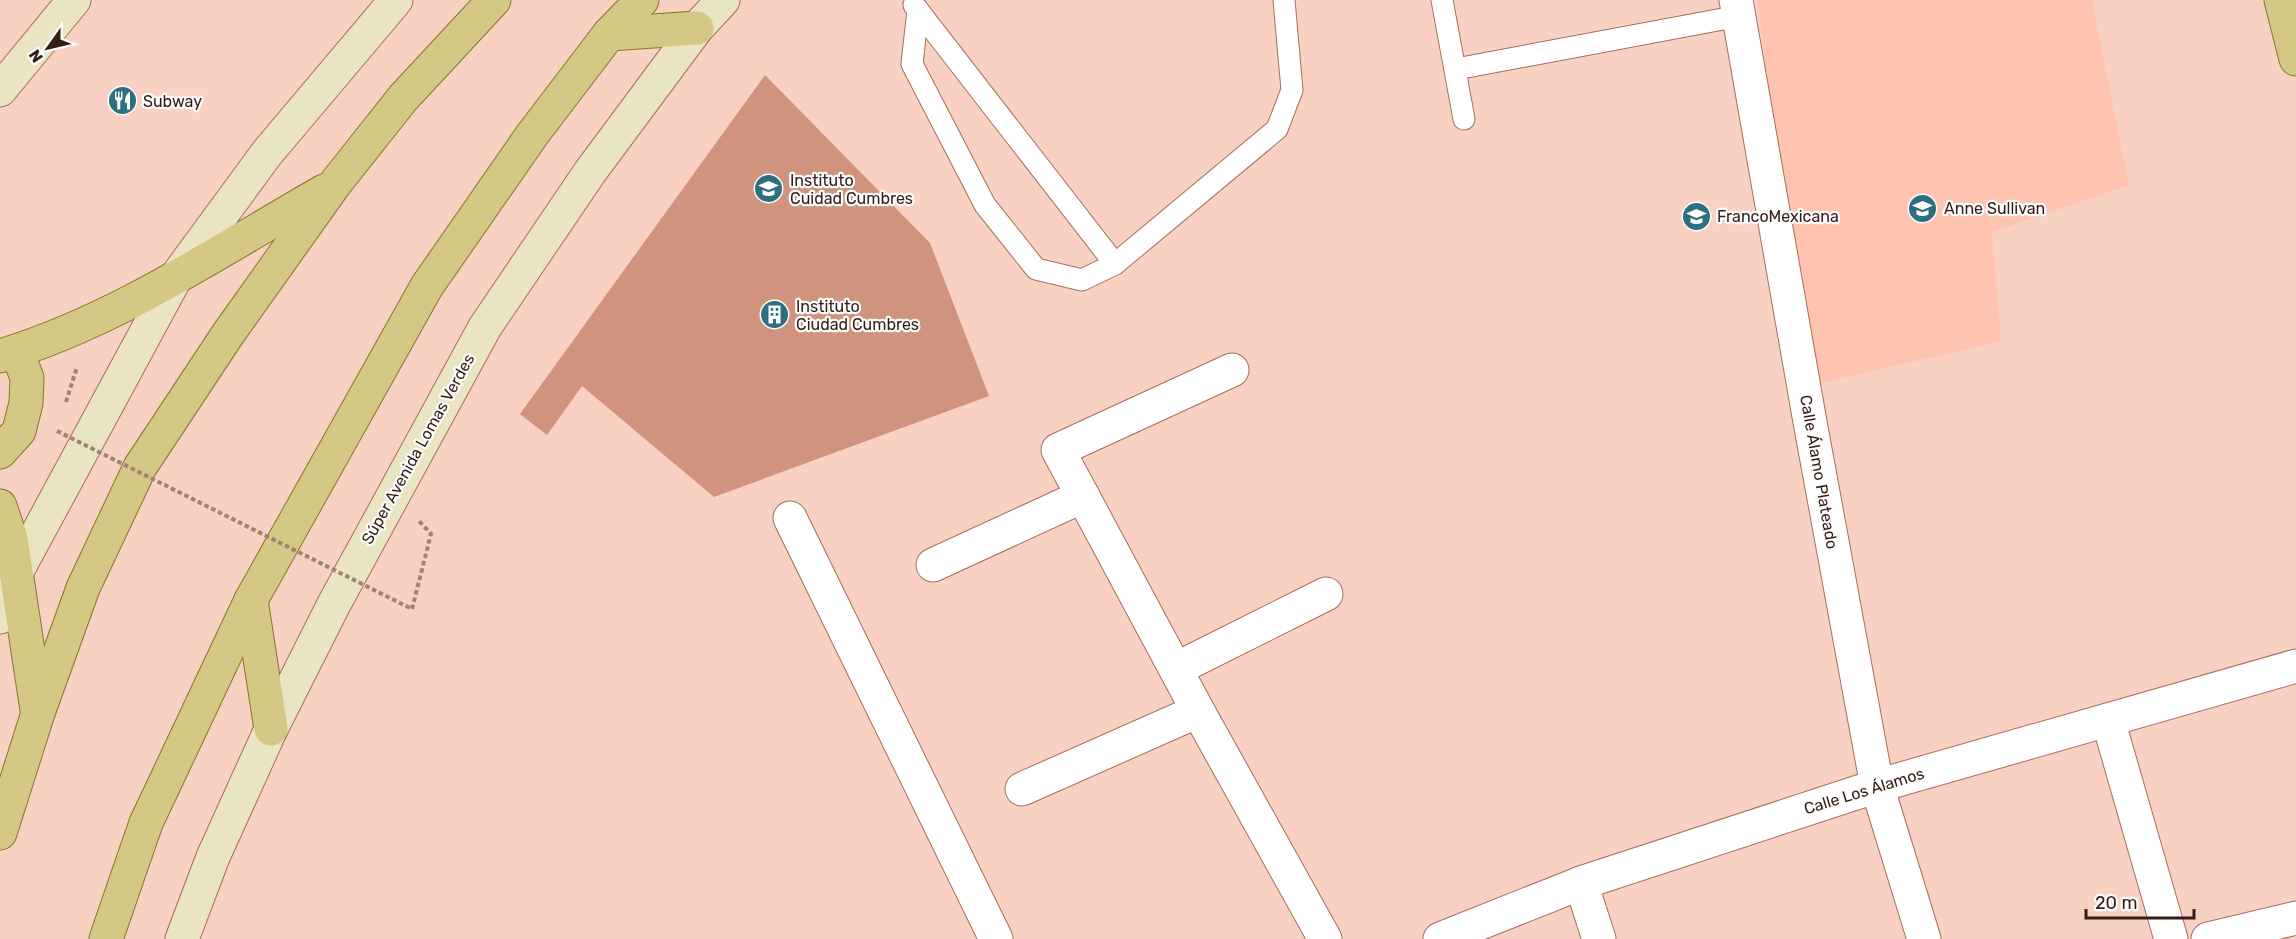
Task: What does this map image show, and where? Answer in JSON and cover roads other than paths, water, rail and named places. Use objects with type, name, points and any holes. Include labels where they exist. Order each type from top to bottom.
[{"type":"main road","points":[[0,90],[74,0]]},
{"type":"main road","points":[[0,617],[16,573],[176,277],[267,153],[396,0]]},
{"type":"main road","points":[[0,833],[38,712],[83,588],[140,467],[228,334],[334,185],[403,98],[494,0]]},
{"type":"main road","points":[[106,939],[146,823],[251,600],[427,286],[532,135],[609,34],[642,0]]},
{"type":"main road","name":"Súper Avenida Lomas Verdes","points":[[182,939],[213,857],[271,729],[334,604],[485,327],[590,172],[697,28],[723,0]]},
{"type":"main road","points":[[2281,0],[2296,59]]},
{"type":"main road","points":[[609,34],[697,28]]},
{"type":"main road","points":[[0,452],[19,432],[26,403],[27,378],[8,354],[90,323],[176,277],[334,185]]},
{"type":"main road","points":[[0,506],[11,539],[38,712]]},
{"type":"main road","points":[[251,600],[271,729]]},
{"type":"street","name":"Calle Álamo Plateado","points":[[1738,8],[1810,423],[1877,786],[1924,939]]},
{"type":"street","points":[[1232,370],[1058,450],[1198,711],[1325,939]]},
{"type":"street","points":[[933,565],[1083,496]]},
{"type":"street","points":[[790,518],[996,939]]},
{"type":"street","points":[[1176,669],[1326,594]]},
{"type":"street","name":"Calle Los Álamos","points":[[1440,939],[1581,883],[1877,786],[2296,666]]},
{"type":"street","points":[[1022,789],[1198,711]]},
{"type":"street","points":[[2108,720],[2171,939]]},
{"type":"street","points":[[1581,883],[1599,939]]},
{"type":"street","points":[[2208,939],[2296,918]]},
{"type":"lane","points":[[914,5],[912,64],[985,205],[1036,269],[1082,280],[1115,264],[1277,129],[1292,90],[1284,0]]},
{"type":"lane","points":[[1442,0],[1464,119]]},
{"type":"lane","points":[[914,5],[1115,264]]},
{"type":"lane","points":[[1456,69],[1738,8]]},
{"type":"place","name":"Subway","points":[[122,101]]},
{"type":"place","name":"Instituto Cuidad Cumbres","points":[[769,189]]},
{"type":"place","name":"Anne Sullivan","points":[[1923,208]]},
{"type":"place","name":"FrancoMexicana","points":[[1696,216]]},
{"type":"place","name":"Instituto Ciudad Cumbres","points":[[775,315]]}]
